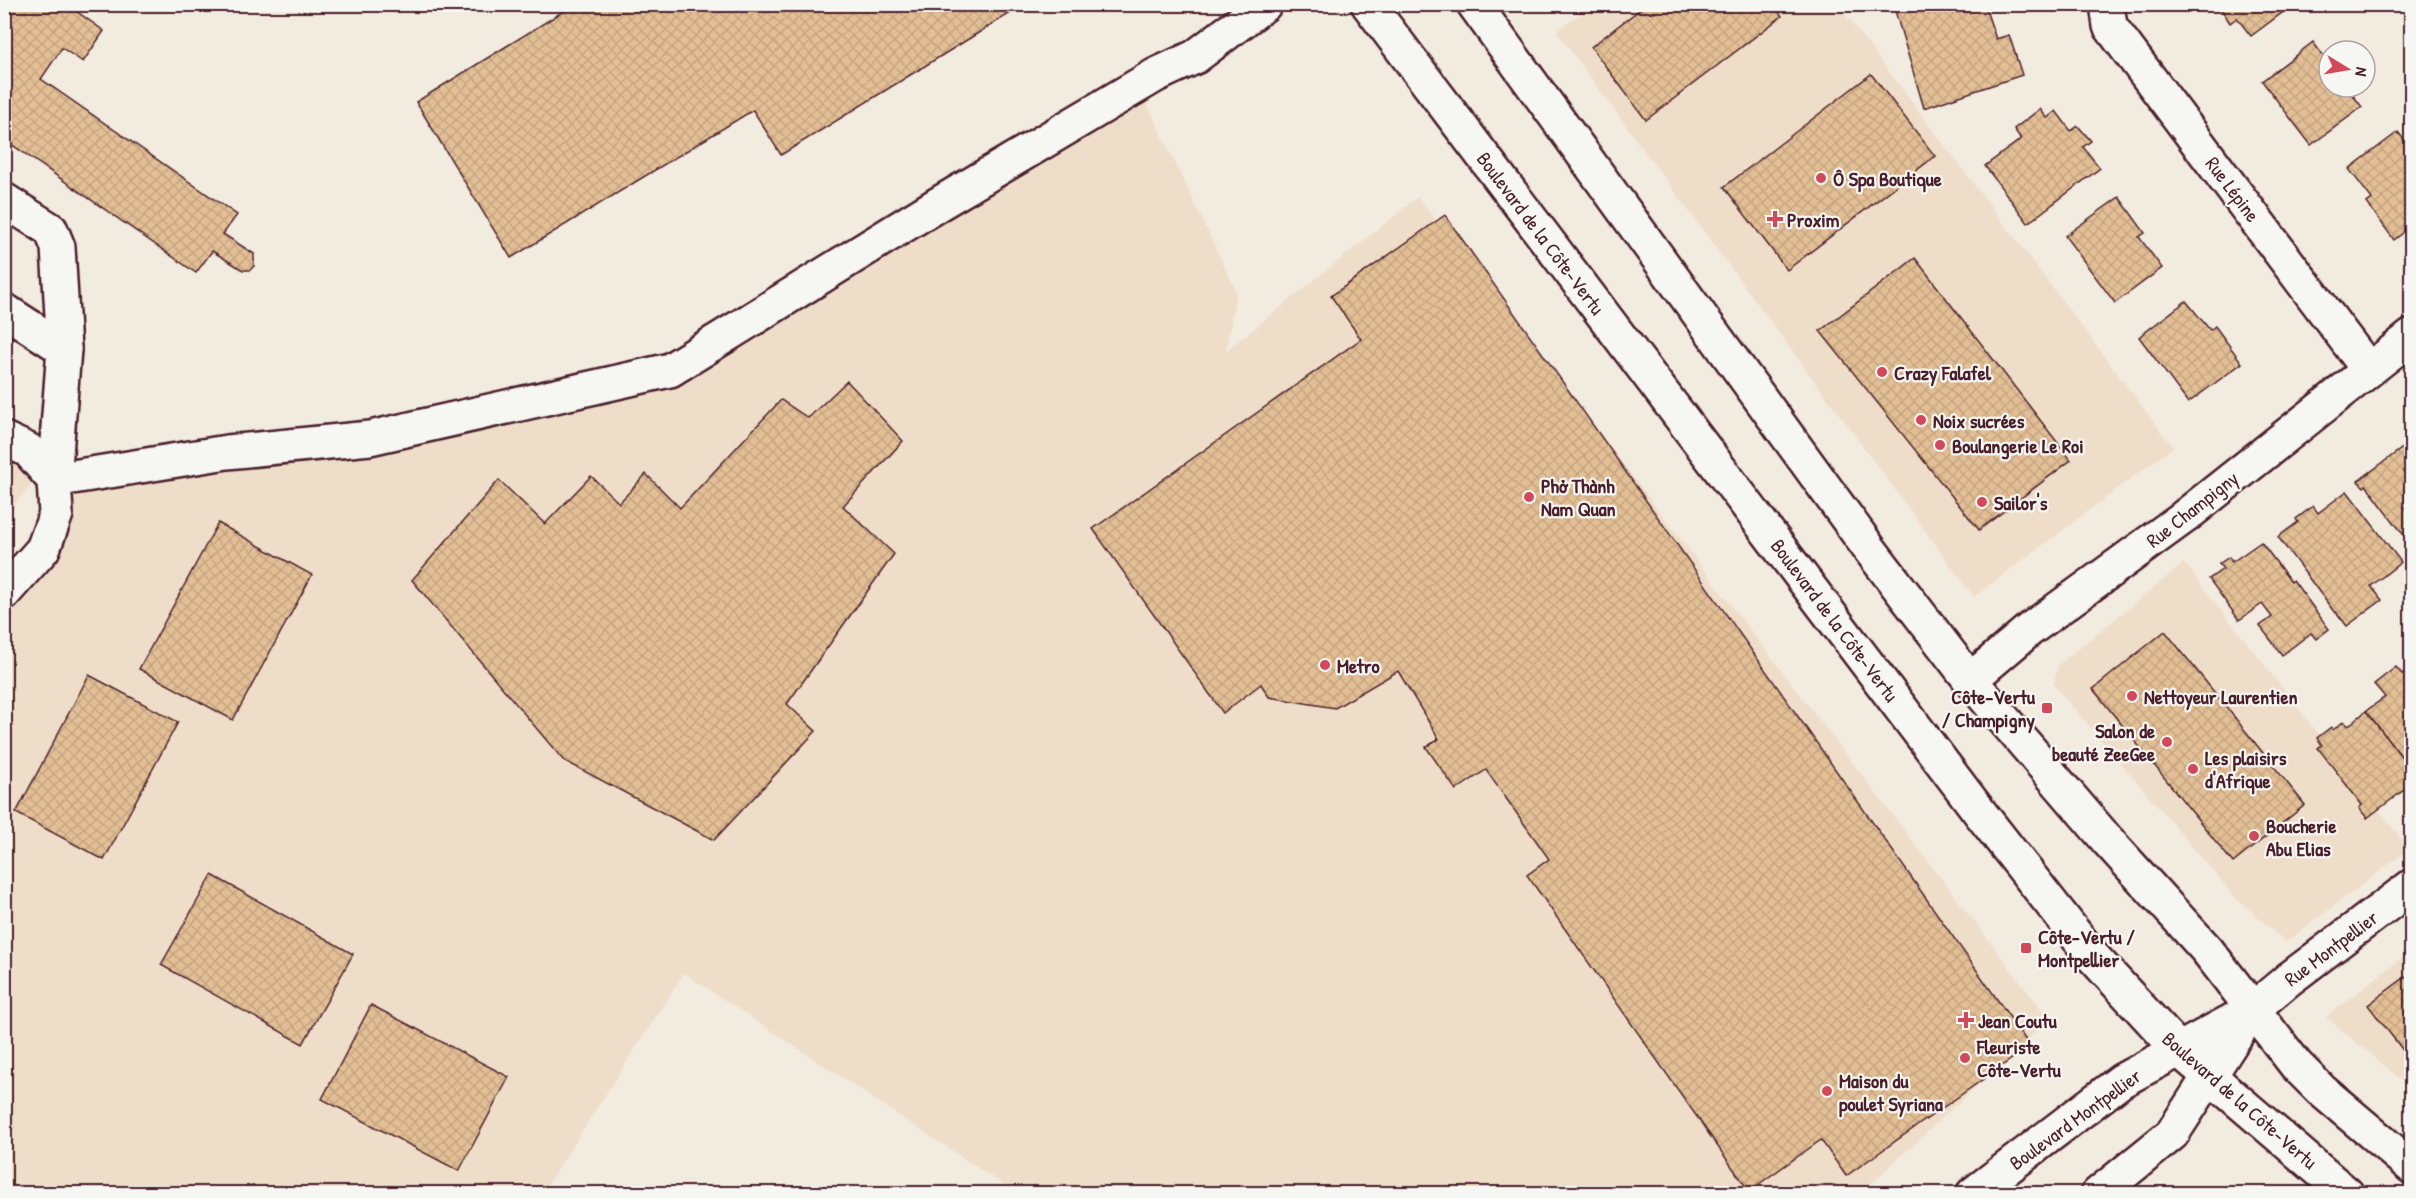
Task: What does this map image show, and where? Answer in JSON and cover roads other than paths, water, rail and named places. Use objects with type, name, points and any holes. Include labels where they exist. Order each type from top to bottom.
[{"type":"main road","points":[[54,480],[227,452],[370,438],[670,370],[940,203],[1156,75],[1195,57],[1265,4]]},
{"type":"main road","name":"Boulevard de la Côte-Vertu","points":[[1368,4],[2071,930],[2139,1009],[2179,1050],[2209,1078],[2263,1120],[2348,1194]]},
{"type":"main road","points":[[1474,4],[1868,547],[1970,680],[2108,841],[2207,950],[2296,1065],[2321,1090],[2412,1167]]},
{"type":"main road","name":"Rue Lépine","points":[[2107,4],[2110,26],[2368,369]]},
{"type":"main road","points":[[4,200],[51,230],[58,247],[64,349],[54,480],[57,514],[43,549],[4,593]]},
{"type":"main road","points":[[4,310],[64,349]]},
{"type":"main road","name":"Rue Champigny","points":[[1970,680],[2029,630],[2184,517],[2412,336]]},
{"type":"main road","points":[[4,439],[27,450],[54,480]]},
{"type":"main road","name":"Rue Montpellier","points":[[2252,1010],[2289,979],[2412,886]]},
{"type":"main road","points":[[2098,1194],[2172,1134],[2252,1010]]},
{"type":"main road","name":"Boulevard Montpellier","points":[[1973,1194],[2121,1081],[2252,1010]]},
{"type":"place","name":"Ô Spa Boutique","points":[[1821,178]]},
{"type":"place","name":"Proxim","points":[[1775,219]]},
{"type":"place","name":"Crazy Falafel","points":[[1882,372]]},
{"type":"place","name":"Noix sucrées","points":[[1921,420]]},
{"type":"place","name":"Boulangerie Le Roi","points":[[1940,445]]},
{"type":"place","name":"Phở Thành Nam Quan","points":[[1529,497]]},
{"type":"place","name":"Sailor's","points":[[1982,502]]},
{"type":"place","name":"Metro","points":[[1325,665]]},
{"type":"place","name":"Nettoyeur Laurentien","points":[[2132,696]]},
{"type":"place","name":"Côte-Vertu / Champigny","points":[[2047,708]]},
{"type":"place","name":"Salon de beauté ZeeGee","points":[[2167,742]]},
{"type":"place","name":"Les plaisirs d'Afrique","points":[[2193,769]]},
{"type":"place","name":"Boucherie Abu Elias","points":[[2254,836]]},
{"type":"place","name":"Côte-Vertu / Montpellier","points":[[2026,948]]},
{"type":"place","name":"Jean Coutu","points":[[1966,1020]]},
{"type":"place","name":"Fleuriste Côte-Vertu","points":[[1965,1058]]},
{"type":"place","name":"Maison du poulet Syriana","points":[[1827,1091]]}]
